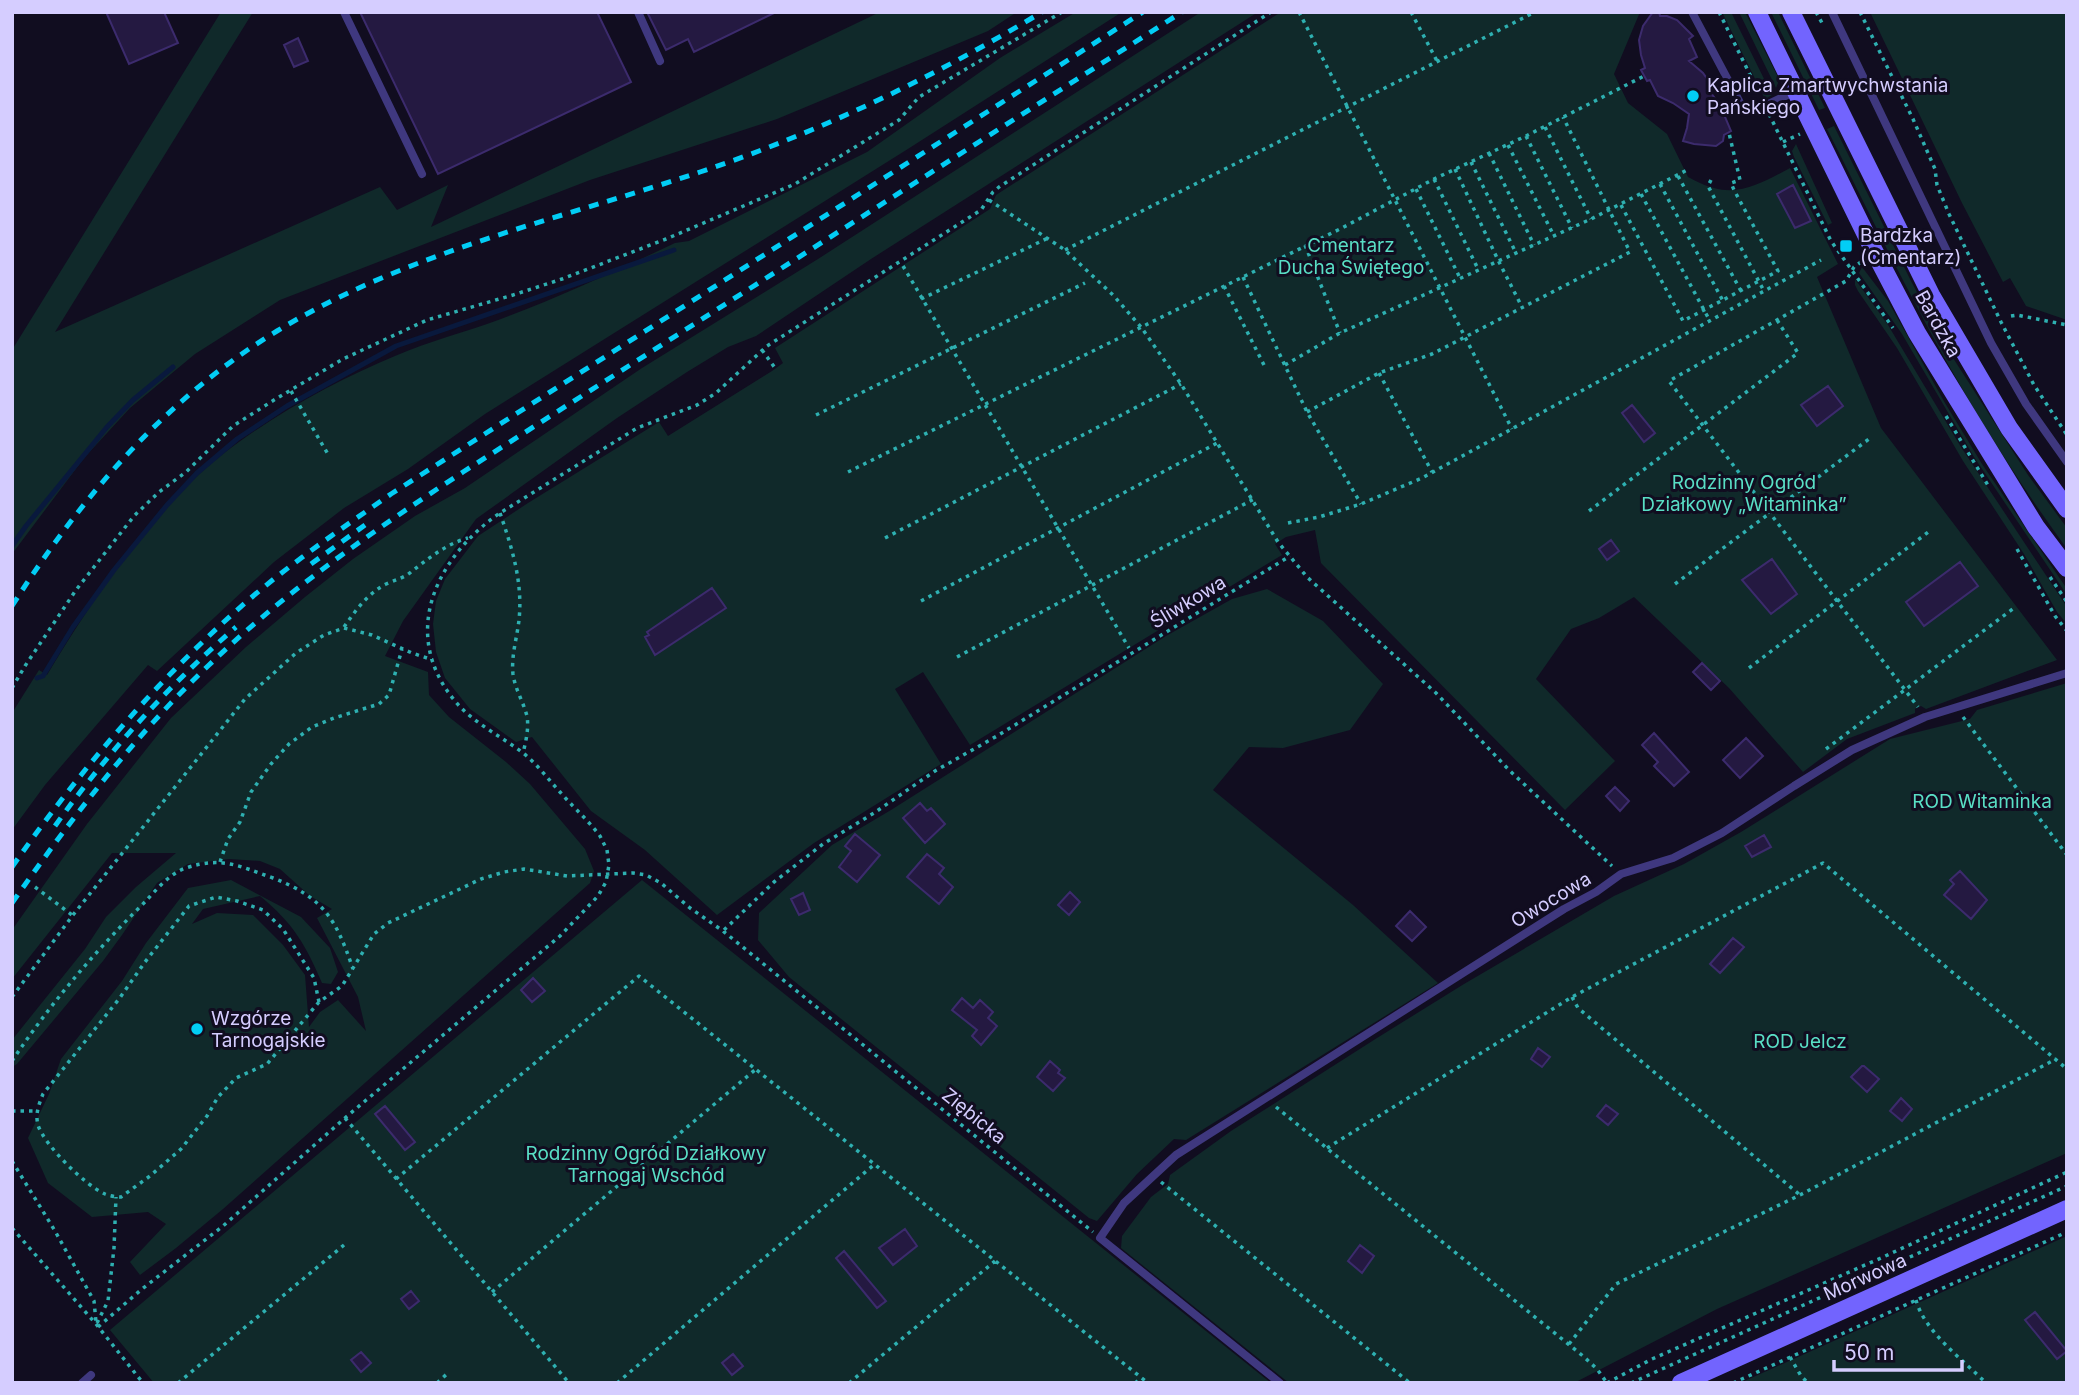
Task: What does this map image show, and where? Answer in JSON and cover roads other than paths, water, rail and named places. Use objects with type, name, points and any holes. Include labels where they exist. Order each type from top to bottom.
[{"type":"main road","name":"Bardzka","points":[[1757,12],[1917,333],[2036,527],[2067,568]]},
{"type":"main road","name":"Bardzka","points":[[1791,12],[1937,307],[2010,428],[2067,509]]},
{"type":"main road","name":"Morwowa","points":[[1681,1383],[2067,1209]]},
{"type":"lane","points":[[344,12],[422,174]]},
{"type":"lane","points":[[638,12],[660,61]]},
{"type":"lane","points":[[1692,12],[1744,110],[1762,107],[1797,91]]},
{"type":"lane","points":[[1832,12],[1991,343],[2026,404],[2067,462]]},
{"type":"lane","name":"Owocowa","points":[[1280,1383],[1100,1238],[1124,1203],[1176,1155],[1621,874],[1673,858],[1722,833],[1852,750],[1924,717],[2067,673]]},
{"type":"lane","points":[[82,1383],[91,1375]]},
{"type":"waterway","points":[[37,678],[43,676],[73,627],[114,570],[167,505],[197,473],[237,439],[287,406],[396,346],[674,250]]},
{"type":"waterway","points":[[12,546],[107,427],[133,400],[173,367]]},
{"type":"railway","points":[[12,606],[67,526],[129,453],[198,387],[277,331],[327,303],[430,259],[700,172],[789,139],[918,81],[1042,12]]},
{"type":"railway","points":[[12,867],[92,761],[150,695],[212,633],[298,560],[391,494],[1143,12]]},
{"type":"railway","points":[[12,903],[80,810],[155,720],[209,665],[300,587],[364,539],[463,472],[1182,12]]},
{"type":"railway","points":[[311,564],[365,525]]},
{"type":"railway","points":[[55,826],[96,772],[140,721],[186,673],[236,627]]},
{"type":"place","name":"Kaplica Zmartwychwstania Pańskiego","points":[[1693,96]]},
{"type":"place","name":"Bardzka (Cmentarz)","points":[[1846,246]]},
{"type":"place","name":"Wzgórze Tarnogajskie","points":[[197,1029]]},
{"type":"park label","name":"Cmentarz Ducha Świętego","points":[[1351,256]]},
{"type":"park label","name":"Rodzinny Ogród Działkowy „Witaminka”","points":[[1744,493]]},
{"type":"park label","name":"ROD Witaminka","points":[[1982,801]]},
{"type":"park label","name":"ROD Jelcz","points":[[1800,1041]]},
{"type":"park label","name":"Rodzinny Ogród Działkowy Tarnogaj Wschód","points":[[646,1164]]}]
